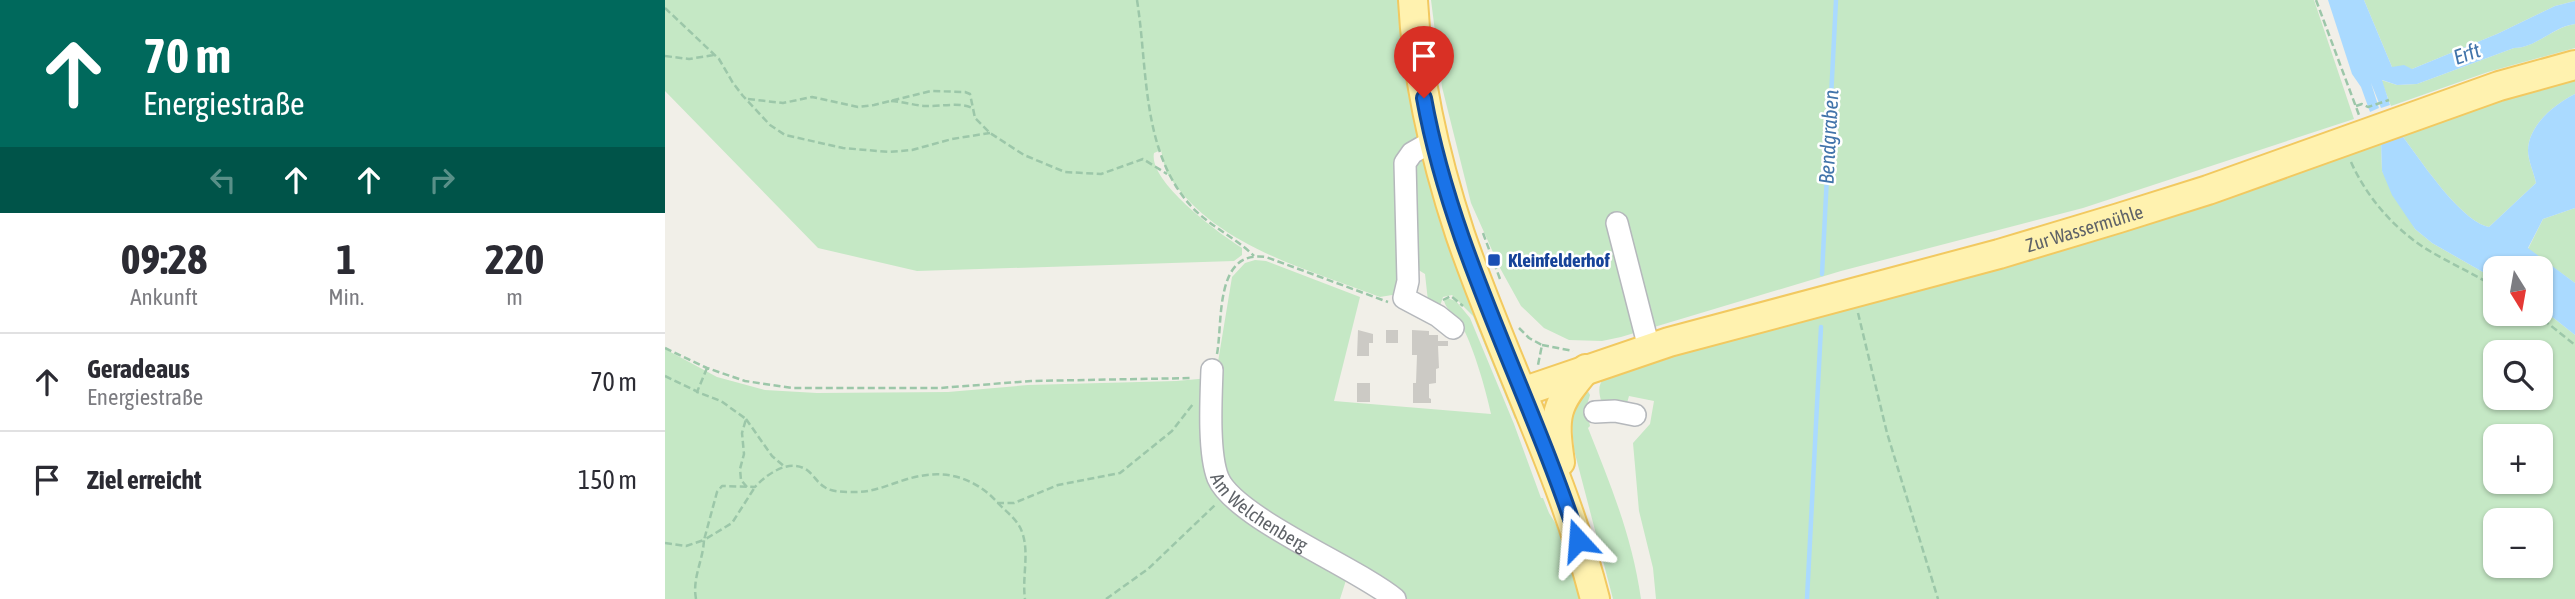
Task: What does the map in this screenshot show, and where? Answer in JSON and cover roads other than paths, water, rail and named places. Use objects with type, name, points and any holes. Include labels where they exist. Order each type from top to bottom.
[{"type":"main road","points":[[1413,0],[1419,68],[1433,141],[1462,241],[1533,388],[1595,599]]},
{"type":"main road","name":"Zur Wassermühle","points":[[1533,388],[1649,348],[1999,254],[2130,215],[2372,120],[2575,65]]},
{"type":"main road","points":[[1573,523],[1558,448],[1556,418],[1566,394],[1586,369]]},
{"type":"street","points":[[1433,141],[1412,153],[1404,166],[1408,286],[1404,298],[1454,328]]},
{"type":"street","points":[[1617,223],[1649,348]]},
{"type":"street","name":"Am Welchenberg","points":[[1212,370],[1215,464],[1219,479],[1227,492],[1252,513],[1395,599]]},
{"type":"street","points":[[1595,412],[1615,411],[1635,415]]},
{"type":"water","name":"Erft","points":[[2328,0],[2364,0],[2392,67],[2404,65],[2412,69],[2497,34],[2555,6],[2575,1],[2575,24],[2559,29],[2530,45],[2514,48],[2417,84],[2397,85],[2382,80],[2390,105],[2381,108],[2371,83],[2379,108],[2370,112],[2361,87],[2352,74]]},
{"type":"water","points":[[2575,94],[2575,208],[2543,219],[2528,248],[2539,256],[2483,256],[2483,272],[2432,243],[2415,229],[2392,195],[2382,171],[2381,142],[2401,134],[2453,201],[2478,222],[2489,227],[2536,183],[2529,158],[2529,141],[2544,116]]},
{"type":"water","points":[[2553,267],[2575,283],[2575,335],[2553,318]]},
{"type":"waterway","name":"Bendgraben","points":[[1822,274],[1836,0]]},
{"type":"waterway","name":"Bendgraben","points":[[1807,599],[1821,327]]},
{"type":"place","name":"Kleinfelderhof","points":[[1494,260]]}]
